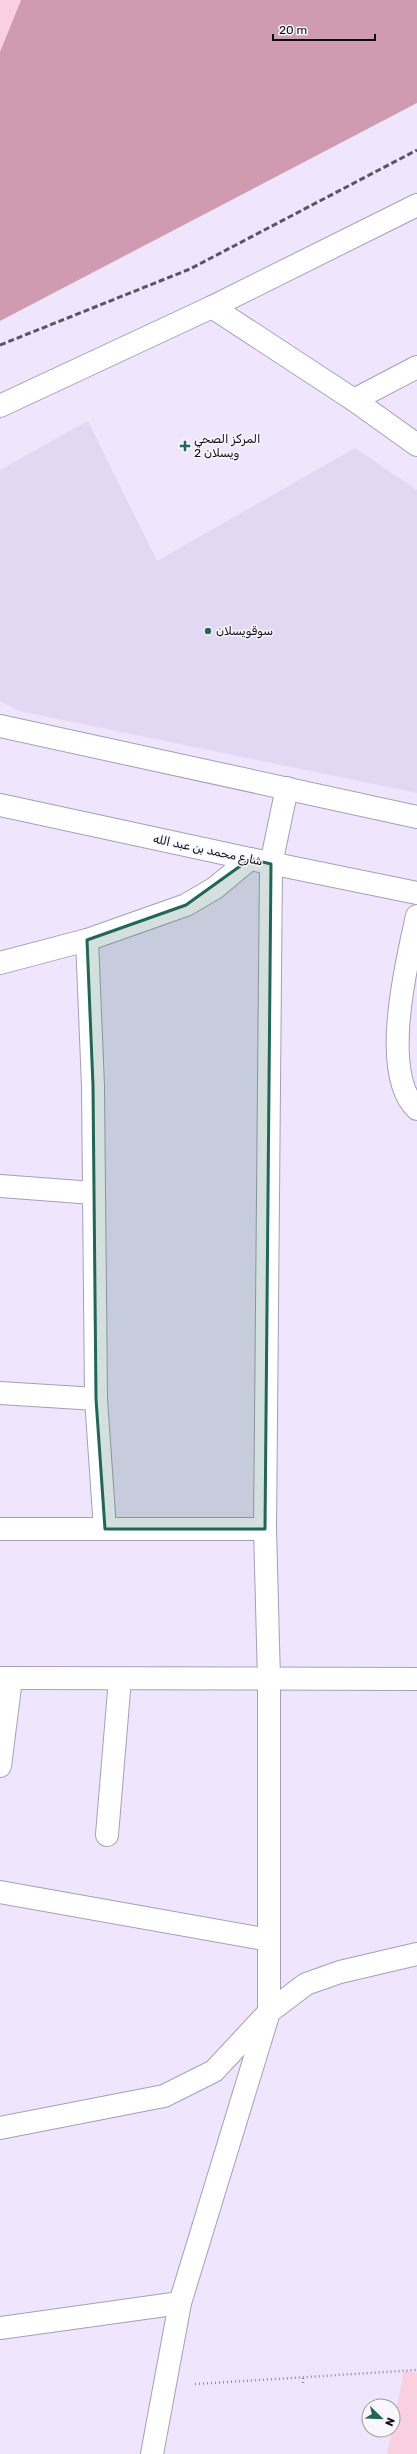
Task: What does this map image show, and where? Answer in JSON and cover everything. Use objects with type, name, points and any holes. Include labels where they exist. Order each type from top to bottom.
[{"type":"street","points":[[0,406],[212,307],[417,205]]},
{"type":"street","points":[[212,307],[354,400],[417,445]]},
{"type":"street","points":[[354,400],[417,367]]},
{"type":"street","points":[[0,726],[417,817]]},
{"type":"street","points":[[152,2454],[180,2303],[270,2012],[269,1680],[265,1529],[271,864],[288,788]]},
{"type":"street","name":"شارع محمد بن عبد الله","points":[[0,805],[271,864],[417,893]]},
{"type":"street","points":[[0,963],[87,940],[186,905],[215,888],[250,859]]},
{"type":"street","points":[[417,916],[401,985],[398,1045],[403,1086],[410,1102],[417,1109]]},
{"type":"street","points":[[87,940],[93,1086],[96,1399],[105,1529]]},
{"type":"street","points":[[0,1186],[93,1193]]},
{"type":"street","points":[[0,1393],[96,1399]]},
{"type":"street","points":[[0,1529],[265,1529]]},
{"type":"street","points":[[0,1766],[5,1678],[269,1680],[417,1679]]},
{"type":"street","points":[[107,1835],[120,1679]]},
{"type":"street","points":[[0,1892],[269,1940]]},
{"type":"street","points":[[0,2128],[164,2096],[214,2070],[270,2012],[306,1984],[340,1972],[417,1954]]},
{"type":"street","points":[[0,2328],[180,2303]]},
{"type":"path","points":[[164,2386],[417,2370]]},
{"type":"path","points":[[303,2378],[303,2384]]},
{"type":"highlighted area","points":[[250,859],[271,864],[265,1529],[105,1529],[96,1399],[93,1086],[87,940],[186,905]]},
{"type":"shaded area","points":[[0,0],[21,0],[0,52]]},
{"type":"shaded area","points":[[21,0],[417,0],[417,103],[0,321],[0,52]]},
{"type":"shaded area","name":"سوقويسلان","points":[[88,421],[157,561],[355,448],[417,490],[417,793],[19,711],[0,701],[0,470]]},
{"type":"shaded area","points":[[404,2371],[417,2373],[417,2454],[387,2454],[390,2438],[401,2438],[401,2398],[398,2398]]},
{"type":"railway","points":[[0,345],[190,269],[417,150]]},
{"type":"place","name":"المركز الصحي ويسلان 2","points":[[185,446]]},
{"type":"place","name":"سوقويسلان","points":[[208,631]]}]
